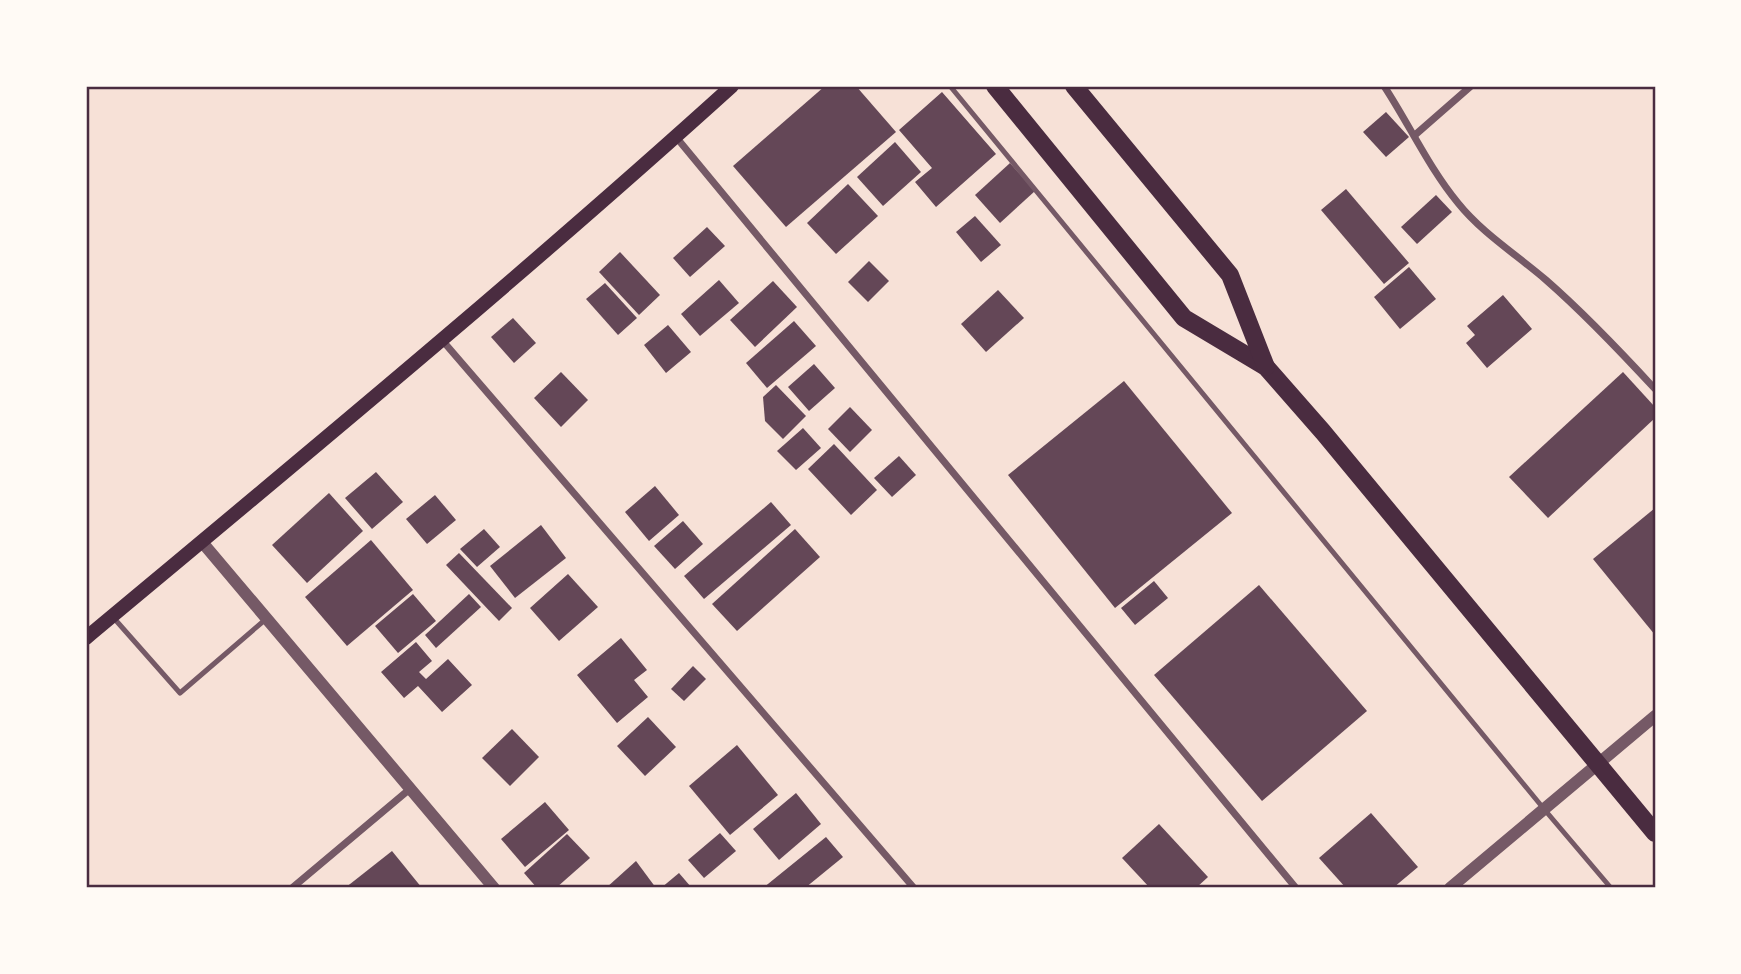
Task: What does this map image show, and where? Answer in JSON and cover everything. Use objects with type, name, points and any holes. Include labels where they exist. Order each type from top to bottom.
[{"type":"main road","points":[[86,638],[442,340],[732,86]]},
{"type":"main road","points":[[995,86],[1184,318],[1266,368],[1655,832]]},
{"type":"main road","points":[[1074,86],[1230,275],[1266,368]]},
{"type":"street","points":[[1384,86],[1440,181],[1459,205],[1580,311],[1655,389]]},
{"type":"street","points":[[1415,135],[1471,86]]},
{"type":"street","points":[[676,137],[1296,888]]},
{"type":"street","points":[[442,340],[914,888]]},
{"type":"street","points":[[202,542],[494,888]]},
{"type":"street","points":[[1450,888],[1655,716]]},
{"type":"street","points":[[292,888],[411,788]]},
{"type":"lane","points":[[950,86],[1611,888]]},
{"type":"lane","points":[[112,616],[180,693],[266,619]]},
{"type":"building","points":[[825,86],[856,86],[896,132],[786,227],[733,166]]},
{"type":"building","points":[[942,92],[996,154],[936,207],[915,182],[932,168],[899,130]]},
{"type":"building","points":[[1386,112],[1409,137],[1386,157],[1363,132]]},
{"type":"building","points":[[895,142],[921,172],[883,206],[857,177]]},
{"type":"building","points":[[1010,163],[1035,191],[1000,223],[975,195]]},
{"type":"building","points":[[848,184],[878,216],[836,254],[807,223]]},
{"type":"building","points":[[1346,189],[1409,263],[1384,284],[1321,210]]},
{"type":"building","points":[[1436,195],[1452,212],[1417,244],[1401,227]]},
{"type":"building","points":[[975,216],[1001,245],[981,262],[956,232]]},
{"type":"building","points":[[707,227],[725,246],[690,277],[673,258]]},
{"type":"building","points":[[620,252],[660,295],[639,315],[599,272]]},
{"type":"building","points":[[869,261],[889,281],[868,302],[848,282]]},
{"type":"building","points":[[1409,267],[1436,299],[1400,329],[1374,297]]},
{"type":"building","points":[[719,280],[739,303],[700,336],[681,314]]},
{"type":"building","points":[[773,281],[797,307],[755,347],[730,320]]},
{"type":"building","points":[[605,283],[637,318],[618,335],[586,299]]},
{"type":"building","points":[[998,290],[1024,318],[986,352],[961,324]]},
{"type":"building","points":[[1503,295],[1532,329],[1487,368],[1466,343],[1475,335],[1467,326]]},
{"type":"building","points":[[513,318],[536,343],[514,363],[491,337]]},
{"type":"building","points":[[794,321],[816,346],[767,388],[746,363]]},
{"type":"building","points":[[668,325],[691,352],[666,373],[644,345]]},
{"type":"building","points":[[814,364],[835,388],[809,411],[788,387]]},
{"type":"building","points":[[561,372],[588,400],[561,427],[534,398]]},
{"type":"building","points":[[1623,372],[1655,407],[1655,418],[1548,518],[1509,477]]},
{"type":"building","points":[[1124,381],[1232,513],[1115,608],[1008,475]]},
{"type":"building","points":[[776,385],[806,416],[783,439],[765,421],[763,397]]},
{"type":"building","points":[[850,407],[872,430],[850,452],[828,429]]},
{"type":"building","points":[[803,428],[821,448],[796,470],[777,451]]},
{"type":"building","points":[[834,444],[877,490],[851,515],[808,469]]},
{"type":"building","points":[[899,456],[916,475],[892,497],[874,478]]},
{"type":"building","points":[[376,472],[403,502],[372,529],[345,498]]},
{"type":"building","points":[[655,486],[679,515],[649,541],[625,512]]},
{"type":"building","points":[[329,493],[363,531],[307,583],[272,545]]},
{"type":"building","points":[[435,495],[456,520],[427,544],[406,519]]},
{"type":"building","points":[[771,502],[791,525],[704,599],[684,576]]},
{"type":"building","points":[[1655,508],[1655,635],[1593,559]]},
{"type":"building","points":[[683,521],[703,544],[675,569],[654,546]]},
{"type":"building","points":[[541,525],[566,558],[515,598],[490,566]]},
{"type":"building","points":[[484,529],[500,547],[477,567],[460,549]]},
{"type":"building","points":[[795,529],[820,557],[737,631],[712,604]]},
{"type":"building","points":[[371,540],[413,590],[347,646],[305,597]]},
{"type":"building","points":[[459,553],[512,608],[499,621],[446,565]]},
{"type":"building","points":[[568,574],[598,607],[559,641],[530,608]]},
{"type":"building","points":[[1154,581],[1168,598],[1135,625],[1121,608]]},
{"type":"building","points":[[1259,585],[1367,711],[1262,801],[1154,675]]},
{"type":"building","points":[[413,594],[436,621],[398,653],[375,626]]},
{"type":"building","points":[[469,594],[481,607],[436,648],[425,635]]},
{"type":"building","points":[[621,638],[647,670],[634,680],[648,697],[617,723],[577,675]]},
{"type":"building","points":[[416,642],[432,661],[419,672],[426,679],[448,659],[472,685],[442,712],[418,686],[404,698],[381,672]]},
{"type":"building","points":[[693,666],[706,679],[684,701],[671,689]]},
{"type":"building","points":[[648,717],[676,747],[645,776],[617,746]]},
{"type":"building","points":[[512,729],[539,757],[510,786],[482,758]]},
{"type":"building","points":[[737,745],[778,795],[730,835],[689,786]]},
{"type":"building","points":[[796,793],[821,824],[779,860],[753,829]]},
{"type":"building","points":[[545,802],[569,830],[525,867],[501,839]]},
{"type":"building","points":[[1371,813],[1418,867],[1393,888],[1346,888],[1319,858]]},
{"type":"building","points":[[1159,824],[1208,877],[1196,888],[1150,888],[1122,858]]},
{"type":"building","points":[[720,833],[736,851],[704,878],[688,860]]},
{"type":"building","points":[[567,834],[590,858],[556,888],[537,888],[524,873]]},
{"type":"building","points":[[826,837],[843,857],[805,888],[763,888]]},
{"type":"building","points":[[392,851],[422,888],[345,888]]},
{"type":"building","points":[[636,861],[656,888],[606,888]]},
{"type":"building","points":[[679,873],[691,887],[661,888]]}]
